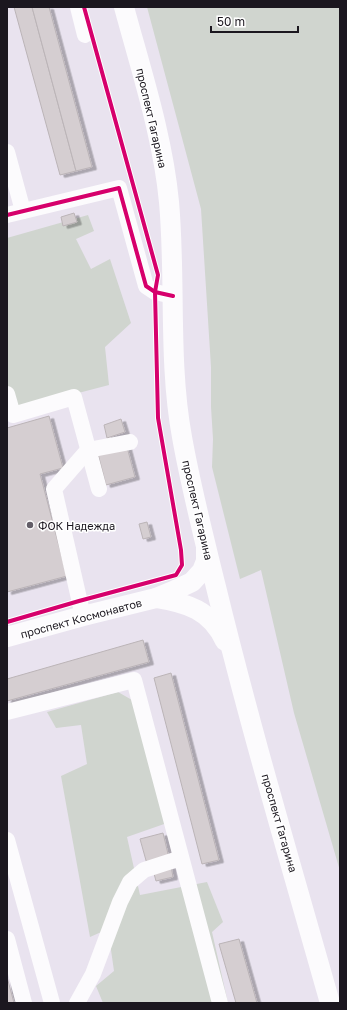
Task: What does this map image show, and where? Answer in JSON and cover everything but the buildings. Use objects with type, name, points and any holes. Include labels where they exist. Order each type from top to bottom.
[{"type":"main road","name":"проспект Гагарина","points":[[124,7],[160,143],[169,200],[175,384],[181,436],[234,662],[330,1003]]},
{"type":"main road","points":[[156,598],[192,582],[202,571],[206,561],[206,545]]},
{"type":"main road","points":[[156,598],[174,601],[205,614],[219,628],[234,662]]},
{"type":"main road","name":"проспект Космонавтов","points":[[7,638],[83,616],[156,598]]},
{"type":"street","points":[[78,7],[85,35]]},
{"type":"street","points":[[7,152],[23,211]]},
{"type":"street","points":[[7,215],[118,188],[146,286],[155,292],[173,296]]},
{"type":"street","points":[[7,394],[13,415],[74,397],[100,489]]},
{"type":"street","points":[[83,616],[54,489],[88,450],[130,442]]},
{"type":"street","points":[[7,712],[134,680],[220,1003]]},
{"type":"street","points":[[7,840],[52,1003]]},
{"type":"street","points":[[77,1003],[93,974],[120,902],[130,882],[144,870],[182,858]]},
{"type":"street","points":[[7,939],[24,1003]]},
{"type":"shaded area","points":[[147,7],[340,7],[340,871],[294,713],[261,570],[240,579],[212,467],[213,439],[211,367],[201,209]]},
{"type":"shaded area","points":[[88,215],[94,231],[76,239],[91,269],[110,259],[131,323],[105,347],[109,385],[17,409],[7,400],[7,238]]},
{"type":"shaded area","points":[[118,692],[139,704],[167,823],[127,837],[140,895],[207,882],[223,922],[212,932],[228,1003],[103,1003],[96,986],[114,971],[108,929],[90,937],[61,776],[87,764],[81,725],[56,728],[47,712]]},
{"type":"cycle path","points":[[7,622],[176,575],[182,565],[181,550],[158,418],[155,292],[158,275],[84,7]]},
{"type":"cycle path","points":[[7,215],[119,188],[146,286],[155,292],[173,296]]},
{"type":"place","name":"ФОК Надежда","points":[[30,525]]}]
